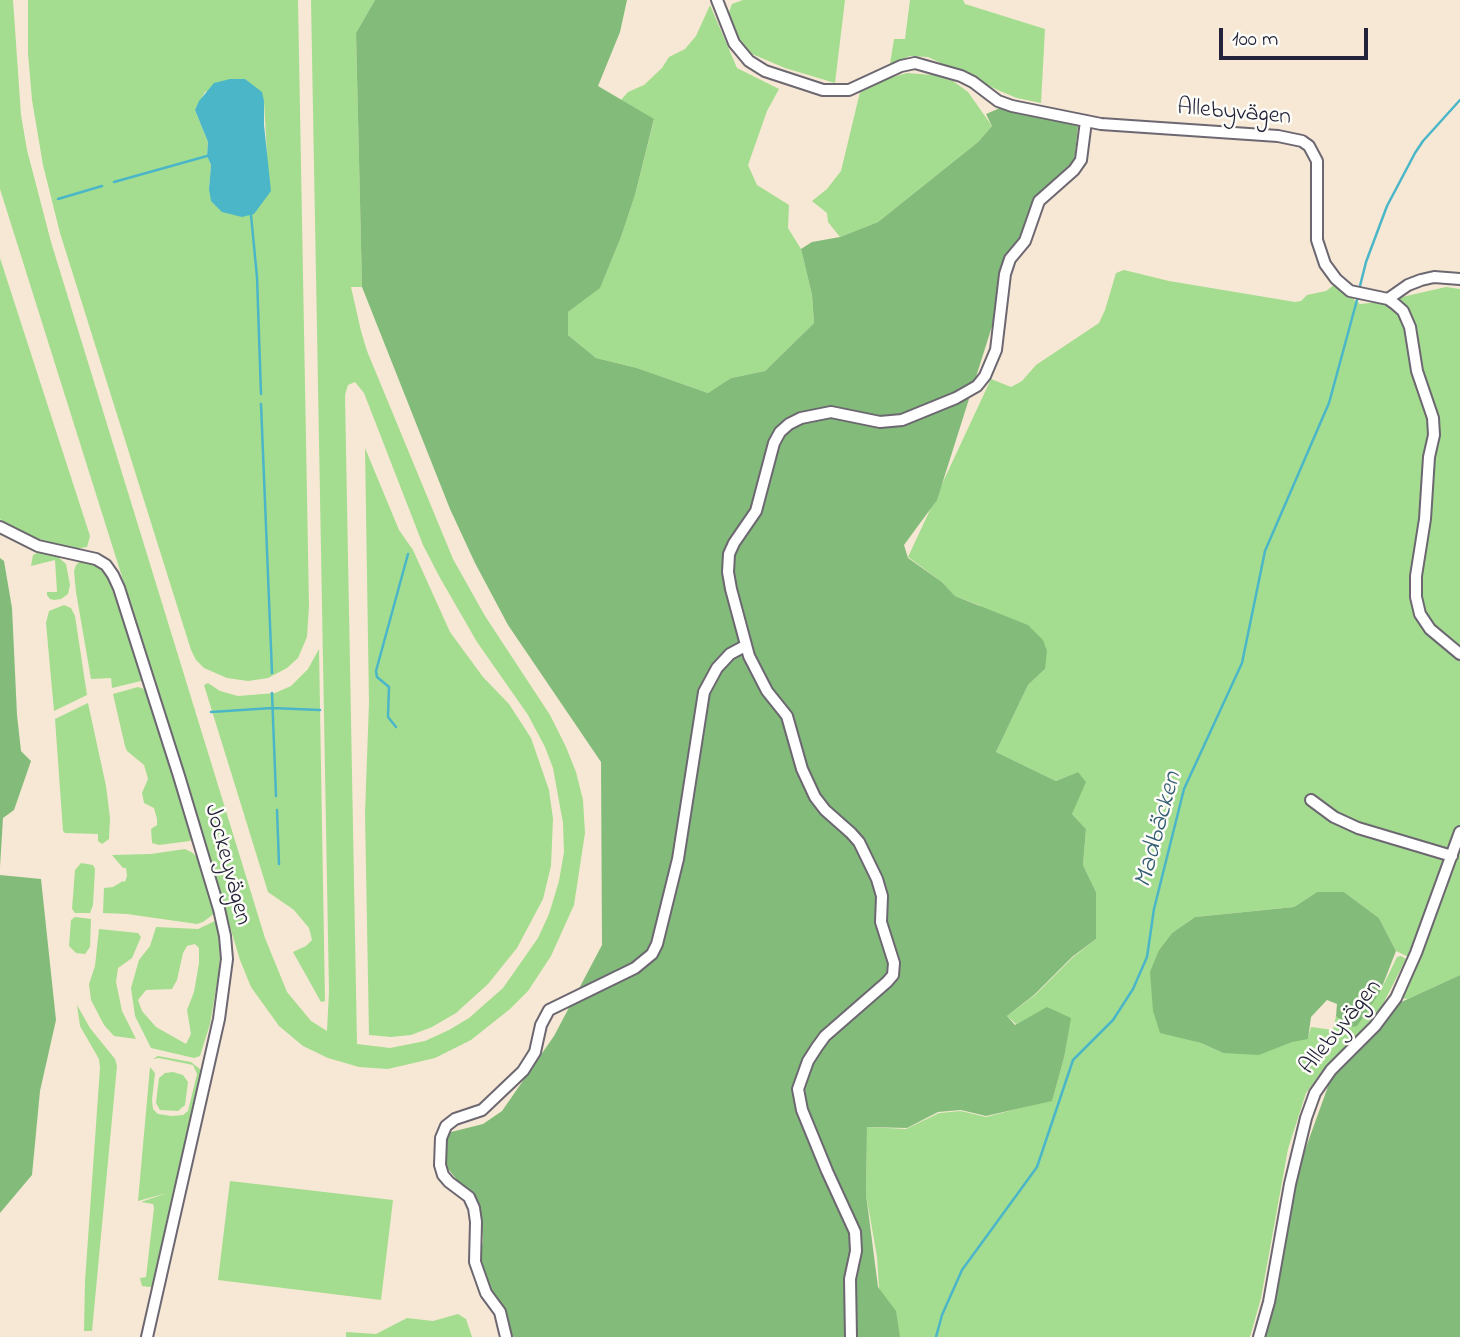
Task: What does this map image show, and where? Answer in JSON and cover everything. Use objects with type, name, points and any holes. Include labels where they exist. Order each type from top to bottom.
[{"type":"street","name":"Allebyvägen","points":[[717,0],[734,43],[749,61],[765,71],[811,87],[833,92],[849,90],[901,66],[915,63],[961,76],[1005,104],[1086,121],[1158,129],[1278,136],[1302,141],[1314,152],[1317,161],[1317,240],[1325,264],[1336,279],[1350,291],[1388,299]]},
{"type":"street","points":[[851,1337],[850,1279],[856,1251],[855,1232],[802,1110],[798,1089],[808,1061],[825,1036],[887,982],[893,975],[894,963],[881,922],[882,896],[877,879],[851,832],[825,810],[815,797],[802,769],[787,716],[767,691],[745,646],[728,572],[730,554],[734,543],[756,511],[766,470],[780,432],[801,418],[831,412],[880,422],[902,420],[956,398],[977,386],[985,376],[996,350],[1005,274],[1010,259],[1025,241],[1039,201],[1074,170],[1081,160],[1086,121]]},
{"type":"street","points":[[1460,279],[1434,277],[1421,280],[1408,285],[1388,299],[1400,307],[1407,320],[1417,371],[1433,418],[1434,430],[1427,473],[1416,597],[1420,614],[1430,629],[1460,654]]},
{"type":"street","name":"Jockeyvägen","points":[[0,527],[26,542],[65,554],[96,559],[106,565],[113,575],[191,813],[225,936],[227,958],[219,1019],[147,1337]]},
{"type":"street","points":[[506,1337],[500,1312],[486,1293],[475,1262],[474,1208],[469,1197],[443,1175],[440,1165],[441,1138],[446,1126],[455,1119],[482,1110],[523,1071],[535,1052],[541,1025],[549,1010],[635,968],[652,954],[657,944],[678,859],[704,692],[717,668],[730,654],[745,646]]},
{"type":"street","points":[[1311,800],[1334,817],[1357,828],[1452,856]]},
{"type":"street","name":"Allebyvägen","points":[[1259,1337],[1269,1303],[1290,1184],[1315,1093],[1331,1070],[1375,1026],[1396,999],[1416,954],[1460,832]]},
{"type":"green space","points":[[0,0],[13,0],[21,115],[27,150],[51,242],[265,938],[287,992],[311,1021],[327,1031],[329,991],[311,0],[375,0],[356,33],[362,287],[351,287],[361,331],[453,559],[485,616],[550,715],[576,772],[583,800],[585,833],[574,905],[551,956],[528,991],[471,1040],[435,1058],[388,1069],[359,1067],[328,1058],[303,1046],[279,1026],[251,987],[240,960],[0,189]],"holes":[[[355,382],[364,393],[423,545],[477,642],[528,715],[545,747],[553,768],[563,823],[564,852],[549,914],[538,938],[503,988],[469,1018],[449,1030],[425,1041],[390,1048],[357,1044],[345,395],[348,385]]]},
{"type":"green space","points":[[28,0],[298,0],[309,606],[307,637],[298,658],[287,668],[268,678],[248,681],[227,678],[204,668],[191,650],[60,233],[43,165],[32,100],[28,53]],"holes":[[[245,79],[264,101],[267,155],[209,189],[211,165],[207,156],[208,142],[195,110],[205,92]]]},
{"type":"green space","points":[[375,0],[627,0],[620,32],[598,86],[654,119],[635,195],[621,237],[600,288],[568,312],[568,335],[596,358],[637,368],[708,393],[731,378],[765,371],[814,323],[812,295],[801,249],[812,242],[840,237],[878,222],[978,142],[992,126],[986,114],[1000,108],[1078,126],[1074,163],[1034,198],[1026,219],[937,500],[904,545],[908,558],[942,582],[955,596],[1028,625],[1043,640],[1047,651],[1045,669],[1028,685],[996,752],[1056,781],[1078,772],[1086,782],[1072,814],[1086,829],[1083,865],[1096,892],[1096,939],[1007,1016],[1015,1025],[1047,1007],[1071,1018],[1064,1058],[1052,1101],[986,1116],[961,1110],[938,1112],[907,1128],[867,1127],[866,1194],[878,1287],[896,1311],[900,1337],[513,1337],[479,1264],[483,1240],[480,1208],[444,1164],[447,1133],[483,1124],[502,1111],[554,1036],[602,945],[601,762],[508,625],[475,563],[450,509],[362,287],[356,33]]},
{"type":"green space","points":[[743,0],[845,0],[835,83],[785,68],[752,54],[739,38],[728,15],[732,4]]},
{"type":"green space","points":[[910,0],[963,0],[965,4],[1045,29],[1041,103],[1017,98],[928,57],[910,56],[890,64],[894,39],[905,39]]},
{"type":"green space","points":[[710,5],[737,68],[779,89],[767,111],[748,165],[757,185],[789,205],[788,228],[801,249],[812,295],[814,323],[765,371],[731,378],[708,393],[637,368],[596,358],[568,335],[568,312],[600,287],[635,195],[654,120],[621,100],[628,92],[644,85],[662,68],[669,57],[685,49],[696,36]]},
{"type":"green space","points":[[907,73],[933,75],[953,81],[968,92],[992,126],[978,142],[878,222],[840,237],[828,222],[827,213],[812,201],[827,189],[841,171],[860,92],[886,79]]},
{"type":"green space","points":[[0,258],[90,536],[87,547],[75,549],[17,533],[0,519]]},
{"type":"green space","points":[[1124,270],[1169,281],[1295,302],[1301,301],[1307,295],[1326,291],[1334,285],[1360,304],[1446,287],[1460,289],[1460,975],[1408,999],[1400,998],[1415,960],[1396,951],[1379,918],[1344,892],[1317,892],[1294,907],[1195,917],[1172,933],[1159,950],[1160,1032],[1201,1043],[1223,1053],[1308,1038],[1311,1027],[1333,1030],[1336,1016],[1380,992],[1397,957],[1406,959],[1379,1012],[1322,1071],[1306,1093],[1288,1149],[1261,1298],[1250,1337],[900,1337],[879,1288],[877,1257],[866,1194],[867,1127],[906,1129],[939,1113],[961,1111],[986,1117],[1052,1100],[1064,1058],[1070,1018],[1026,1020],[1016,1024],[1007,1016],[1035,995],[1072,958],[1096,939],[1096,892],[1083,865],[1086,829],[1072,814],[1078,772],[1056,781],[996,752],[1028,685],[1045,669],[979,605],[955,596],[942,582],[908,557],[991,379],[1011,387],[1022,381],[1036,365],[1099,323],[1116,273]]},
{"type":"green space","points":[[365,448],[399,530],[413,550],[450,632],[483,677],[509,704],[531,738],[549,790],[553,819],[551,866],[543,899],[517,948],[488,984],[456,1013],[411,1035],[391,1037],[369,1035],[365,813],[369,703]]},
{"type":"green space","points":[[41,551],[57,556],[66,564],[70,585],[68,594],[61,599],[50,599],[47,595],[47,592],[57,592],[55,560],[31,566],[33,555]]},
{"type":"green space","points":[[0,558],[4,561],[12,608],[21,751],[31,761],[14,810],[3,818],[0,867]]},
{"type":"green space","points":[[81,560],[101,565],[110,575],[143,679],[141,681],[112,688],[111,678],[91,679],[74,571]]},
{"type":"green space","points":[[64,605],[71,608],[75,616],[87,695],[54,711],[46,623],[49,611]]},
{"type":"green space","points":[[319,649],[325,1001],[321,1002],[293,952],[312,940],[309,928],[294,910],[268,892],[204,685],[208,683],[220,691],[238,696],[275,693],[291,686],[308,669]]},
{"type":"green space","points":[[138,687],[147,690],[189,826],[192,837],[190,841],[159,845],[152,843],[151,829],[157,825],[157,819],[154,808],[144,803],[142,793],[147,775],[144,765],[127,751],[113,694]]},
{"type":"green space","points":[[88,703],[110,818],[109,839],[102,844],[98,841],[98,834],[63,831],[55,719]]},
{"type":"green space","points":[[185,849],[198,858],[215,913],[197,924],[103,913],[104,888],[125,882],[127,876],[126,868],[112,855],[151,854]]},
{"type":"green space","points":[[81,863],[93,865],[95,869],[90,913],[75,913],[72,909],[75,870]]},
{"type":"green space","points":[[0,875],[41,879],[56,1020],[40,1091],[32,1175],[0,1213]]},
{"type":"green space","points":[[1317,892],[1344,892],[1379,918],[1396,951],[1380,992],[1357,1026],[1351,1027],[1336,1016],[1337,1004],[1327,1000],[1311,1017],[1308,1039],[1292,1042],[1259,1055],[1223,1053],[1201,1043],[1160,1033],[1153,1011],[1150,972],[1159,950],[1172,933],[1195,917],[1294,907]]},
{"type":"green space","points":[[75,917],[91,919],[90,947],[85,954],[76,953],[69,946],[71,920]]},
{"type":"green space","points":[[217,920],[220,957],[210,1024],[200,1056],[194,1058],[151,1048],[135,1016],[131,988],[139,960],[150,946],[156,927],[198,929]],"holes":[[[195,944],[199,948],[194,992],[187,1010],[191,1034],[186,1044],[156,1027],[142,1011],[138,1000],[146,990],[172,989],[187,946]]]},
{"type":"green space","points":[[99,929],[138,933],[141,937],[132,958],[118,968],[116,982],[122,1011],[136,1039],[114,1036],[104,1025],[91,1000],[89,984],[95,966]]},
{"type":"green space","points":[[1460,975],[1460,1337],[1262,1337],[1295,1178],[1331,1078],[1397,1004]]},
{"type":"green space","points":[[77,1005],[90,1028],[115,1059],[117,1066],[92,1331],[84,1331],[85,1281],[100,1068],[99,1059],[80,1026]]},
{"type":"green space","points":[[158,1056],[191,1062],[201,1070],[153,1287],[149,1287],[142,1286],[140,1278],[146,1277],[154,1208],[153,1204],[141,1202],[167,1193],[138,1201],[150,1067],[155,1073],[153,1109],[158,1114],[183,1115],[188,1111],[197,1074],[193,1065],[153,1059]]},
{"type":"green space","points":[[165,1073],[183,1075],[188,1082],[185,1105],[178,1111],[160,1110],[156,1103],[159,1078]]},
{"type":"green space","points":[[230,1181],[393,1200],[381,1300],[218,1280]]},
{"type":"green space","points":[[458,1314],[466,1319],[472,1337],[346,1337],[346,1332],[376,1334],[407,1318],[433,1321]]},
{"type":"water","points":[[245,79],[262,92],[264,101],[271,191],[254,214],[242,217],[222,212],[211,201],[208,142],[195,110],[214,83]]},
{"type":"waterway","name":"Madbäcken","points":[[1360,286],[1387,206],[1415,153],[1460,100]]},
{"type":"waterway","points":[[114,182],[207,156]]},
{"type":"waterway","points":[[58,199],[102,186]]},
{"type":"waterway","points":[[251,215],[257,277],[261,394]]},
{"type":"waterway","name":"Madbäcken","points":[[936,1337],[942,1315],[962,1270],[1037,1167],[1073,1060],[1113,1020],[1133,989],[1147,957],[1154,909],[1184,789],[1242,663],[1265,551],[1329,403],[1357,300]]},
{"type":"waterway","points":[[261,404],[272,673]]},
{"type":"waterway","points":[[396,727],[388,717],[389,687],[377,677],[376,671],[408,554]]},
{"type":"waterway","points":[[272,693],[276,796]]},
{"type":"waterway","points":[[211,712],[272,708],[320,710]]},
{"type":"waterway","points":[[277,810],[279,864]]}]
